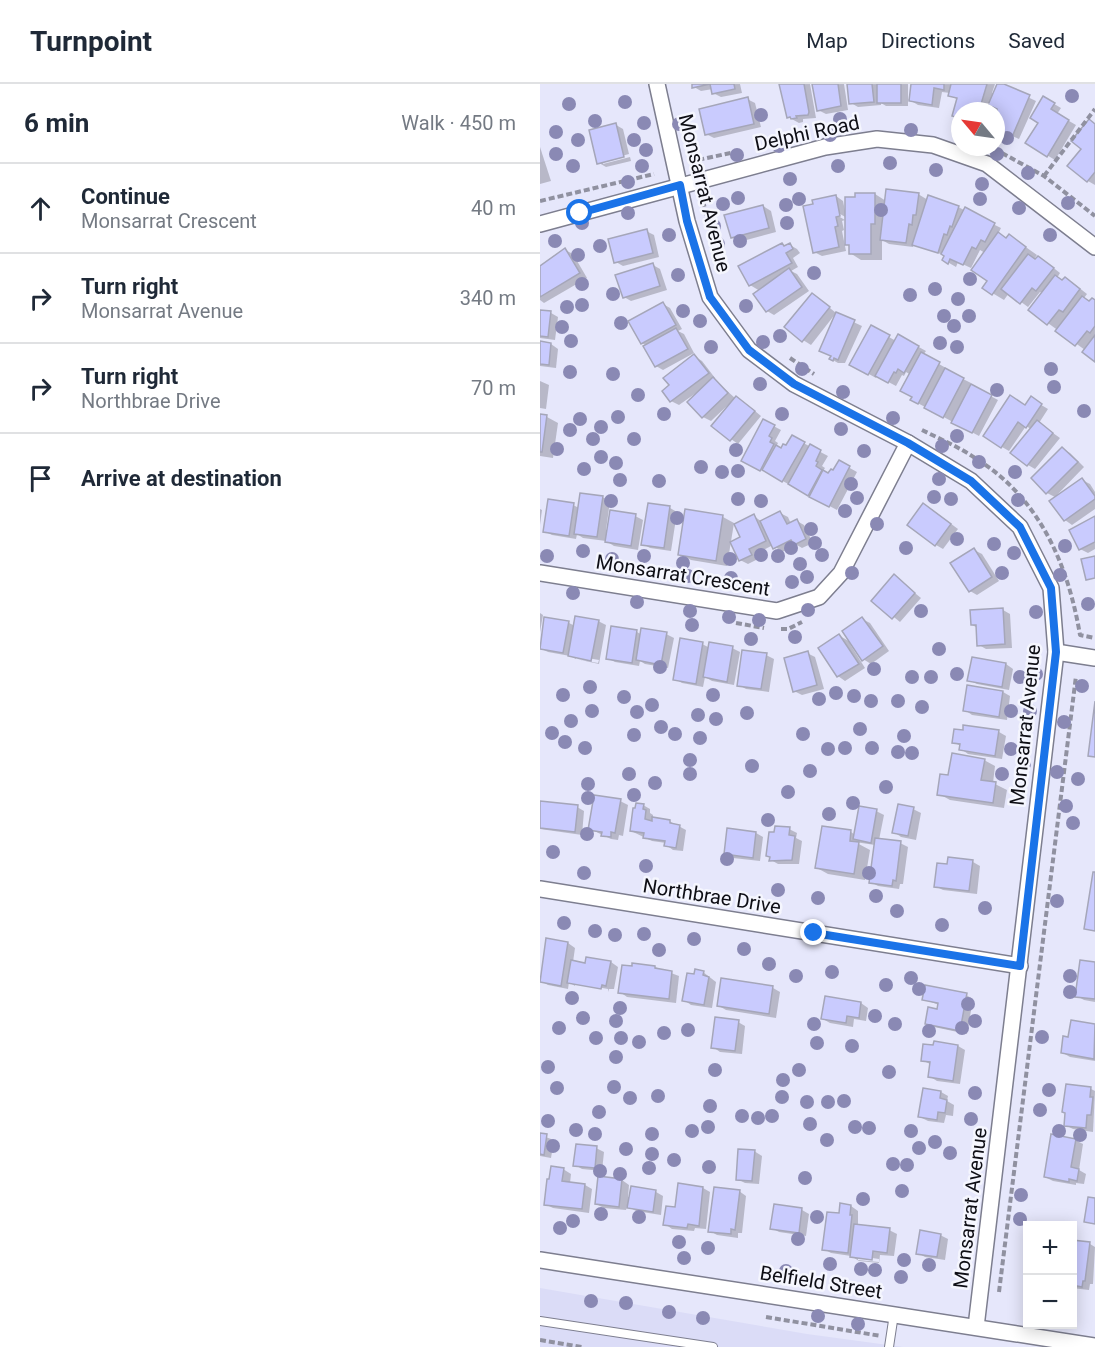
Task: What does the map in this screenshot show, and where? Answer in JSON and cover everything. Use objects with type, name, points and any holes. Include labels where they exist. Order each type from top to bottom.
[{"type":"street","name":"Monsarrat Avenue","points":[[657,84],[687,221],[710,297],[749,350],[794,384],[908,443],[971,481],[1020,527],[1051,588],[1056,652],[976,1327]]},
{"type":"street","name":"Delphi Road","points":[[680,185],[825,147],[877,139],[933,145],[987,164],[1095,247]]},
{"type":"street","points":[[540,224],[680,185]]},
{"type":"street","name":"Monsarrat Crescent","points":[[540,573],[777,611],[819,597],[841,573],[908,443]]},
{"type":"street","points":[[1056,652],[1095,658]]},
{"type":"street","name":"Northbrae Drive","points":[[540,889],[1020,966]]},
{"type":"street","name":"Belfield Street","points":[[540,1260],[1095,1346]]},
{"type":"lane","points":[[889,1347],[894,1314]]},
{"type":"lane","points":[[540,1321],[713,1347]]},
{"type":"path","points":[[1044,176],[1095,109]]},
{"type":"path","points":[[688,139],[693,161],[739,151]]},
{"type":"path","points":[[1005,155],[1044,176],[1095,216]]},
{"type":"path","points":[[540,201],[654,174]]},
{"type":"path","points":[[779,628],[788,629],[805,620]]},
{"type":"path","points":[[726,622],[770,628]]},
{"type":"path","points":[[999,1292],[1076,676]]},
{"type":"path","points":[[766,1317],[890,1338]]},
{"type":"path","points":[[540,1340],[582,1347]]},
{"type":"shaded area","points":[[540,1288],[807,1334],[903,1347],[540,1347]]},
{"type":"building","points":[[692,84],[710,84],[692,88]]},
{"type":"building","points":[[710,84],[734,84],[735,89],[712,94]]},
{"type":"building","points":[[779,84],[804,84],[808,115],[787,118]]},
{"type":"building","points":[[812,84],[838,84],[841,106],[817,111]]},
{"type":"building","points":[[847,84],[872,84],[874,102],[849,104]]},
{"type":"building","points":[[877,84],[901,84],[901,103],[877,103]]},
{"type":"building","points":[[911,84],[944,84],[944,90],[934,88],[932,105],[909,101]]},
{"type":"building","points":[[951,84],[987,84],[982,102],[956,102],[957,98],[948,96]]},
{"type":"building","points":[[997,84],[1004,84],[1030,95],[1012,137],[1005,134],[1005,102],[989,102]]},
{"type":"building","points":[[1043,96],[1055,103],[1051,109],[1069,120],[1047,157],[1025,143],[1038,123],[1030,118]]},
{"type":"building","points":[[748,97],[754,124],[705,135],[699,109]]},
{"type":"building","points":[[1089,119],[1095,124],[1095,172],[1087,182],[1067,166],[1081,149],[1071,141]]},
{"type":"building","points":[[616,123],[624,157],[597,164],[589,130]]},
{"type":"building","points":[[886,189],[919,193],[916,215],[913,215],[912,225],[909,224],[906,243],[880,240]]},
{"type":"building","points":[[855,193],[875,193],[875,224],[871,224],[871,254],[849,254],[849,245],[845,245],[845,197],[855,197]]},
{"type":"building","points":[[836,195],[840,216],[836,217],[838,226],[835,227],[839,247],[813,253],[803,206],[813,204],[812,200]]},
{"type":"building","points":[[928,195],[959,206],[952,227],[950,226],[947,235],[944,234],[938,253],[912,245]]},
{"type":"building","points":[[763,205],[769,228],[731,238],[724,215]]},
{"type":"building","points":[[965,207],[995,223],[985,242],[981,240],[976,249],[972,247],[963,265],[950,259],[948,264],[942,260],[944,256],[941,254]]},
{"type":"building","points":[[647,229],[653,253],[614,263],[608,239]]},
{"type":"building","points":[[998,232],[1006,238],[1009,234],[1026,247],[992,295],[982,288],[987,281],[971,270]]},
{"type":"building","points":[[782,243],[784,246],[790,243],[793,249],[786,253],[792,263],[749,286],[738,266]]},
{"type":"building","points":[[565,248],[580,273],[540,297],[540,266]]},
{"type":"building","points":[[1028,254],[1035,259],[1038,256],[1054,268],[1036,291],[1032,288],[1020,304],[1001,289]]},
{"type":"building","points":[[653,263],[660,286],[623,298],[615,275]]},
{"type":"building","points":[[789,268],[802,287],[766,312],[753,294]]},
{"type":"building","points":[[1055,275],[1062,280],[1065,277],[1080,289],[1063,312],[1059,310],[1047,325],[1028,310]]},
{"type":"building","points":[[812,293],[830,307],[802,342],[784,327]]},
{"type":"building","points":[[1082,296],[1089,301],[1092,298],[1095,300],[1095,326],[1090,333],[1087,331],[1075,346],[1055,331]]},
{"type":"building","points":[[663,302],[676,325],[641,344],[628,321]]},
{"type":"building","points":[[540,310],[551,311],[548,337],[540,336]]},
{"type":"building","points":[[836,312],[855,320],[838,360],[834,358],[833,361],[829,359],[831,356],[819,351]]},
{"type":"building","points":[[871,325],[890,335],[868,375],[849,365]]},
{"type":"building","points":[[676,328],[688,349],[655,367],[643,346]]},
{"type":"building","points":[[898,334],[919,346],[904,373],[898,369],[888,383],[875,376]]},
{"type":"building","points":[[1095,335],[1095,362],[1082,352]]},
{"type":"building","points":[[540,341],[551,343],[549,365],[540,364]]},
{"type":"building","points":[[921,352],[940,362],[918,404],[910,400],[912,397],[900,391]]},
{"type":"building","points":[[694,354],[709,373],[670,402],[662,391],[669,385],[663,378]]},
{"type":"building","points":[[945,368],[964,378],[943,418],[924,408]]},
{"type":"building","points":[[713,377],[728,393],[702,418],[687,402]]},
{"type":"building","points":[[971,384],[992,395],[972,433],[951,423]]},
{"type":"building","points":[[1010,395],[1025,405],[1031,396],[1042,404],[1026,428],[1018,422],[1001,448],[983,436]]},
{"type":"building","points":[[736,396],[755,411],[730,441],[711,426]]},
{"type":"building","points":[[540,414],[547,415],[542,452],[540,452]]},
{"type":"building","points":[[763,419],[775,425],[769,436],[772,438],[770,442],[774,444],[760,471],[741,461]]},
{"type":"building","points":[[1037,420],[1053,433],[1027,466],[1010,453]]},
{"type":"building","points":[[792,435],[805,442],[782,482],[762,470],[776,445],[781,448],[783,444],[786,445]]},
{"type":"building","points":[[810,444],[821,450],[816,466],[822,470],[808,496],[788,484]]},
{"type":"building","points":[[1062,447],[1078,462],[1046,494],[1031,478]]},
{"type":"building","points":[[839,460],[850,466],[829,507],[809,497],[823,470],[828,473],[831,469],[833,470]]},
{"type":"building","points":[[1082,478],[1095,499],[1064,521],[1049,501]]},
{"type":"building","points":[[580,493],[603,496],[597,537],[574,534]]},
{"type":"building","points":[[548,499],[574,503],[569,536],[543,532]]},
{"type":"building","points":[[648,503],[670,506],[664,548],[641,545]]},
{"type":"building","points":[[923,503],[951,524],[935,546],[907,525]]},
{"type":"building","points":[[685,509],[723,515],[716,561],[678,555]]},
{"type":"building","points":[[610,510],[636,514],[631,546],[605,542]]},
{"type":"building","points":[[780,511],[787,524],[797,519],[806,539],[794,545],[791,540],[773,549],[760,521]]},
{"type":"building","points":[[754,514],[766,541],[749,549],[752,555],[739,561],[730,542],[740,537],[734,524]]},
{"type":"building","points":[[1095,516],[1095,542],[1079,550],[1069,530]]},
{"type":"building","points":[[974,548],[992,577],[969,592],[950,563]]},
{"type":"building","points":[[1095,556],[1095,578],[1086,580],[1081,559]]},
{"type":"building","points":[[894,574],[915,593],[892,619],[871,601]]},
{"type":"building","points":[[1003,608],[1005,644],[977,646],[976,625],[971,625],[970,610]]},
{"type":"building","points":[[575,616],[599,620],[591,661],[568,656]]},
{"type":"building","points":[[544,617],[569,621],[563,653],[540,649]]},
{"type":"building","points":[[862,617],[883,646],[862,661],[842,631]]},
{"type":"building","points":[[611,626],[637,630],[632,663],[606,659]]},
{"type":"building","points":[[641,628],[667,632],[661,665],[636,660]]},
{"type":"building","points":[[839,634],[859,664],[837,677],[818,648]]},
{"type":"building","points":[[680,638],[703,642],[696,684],[673,680]]},
{"type":"building","points":[[709,642],[733,646],[727,682],[703,677]]},
{"type":"building","points":[[742,650],[767,653],[761,689],[737,686]]},
{"type":"building","points":[[808,651],[817,685],[793,692],[784,658]]},
{"type":"building","points":[[972,657],[1006,663],[1002,687],[967,681]]},
{"type":"building","points":[[967,685],[1003,691],[999,717],[963,711]]},
{"type":"building","points":[[1095,701],[1095,757],[1088,756]]},
{"type":"building","points":[[963,725],[999,730],[995,756],[959,750],[960,744],[952,743],[954,729],[963,730]]},
{"type":"building","points":[[952,753],[985,759],[981,780],[996,782],[993,803],[937,795],[940,774],[948,775]]},
{"type":"building","points":[[594,795],[621,799],[615,833],[611,832],[611,837],[601,836],[602,832],[588,830]]},
{"type":"building","points":[[540,801],[578,805],[575,832],[540,828]]},
{"type":"building","points":[[636,803],[644,804],[645,819],[652,821],[652,817],[670,820],[670,823],[680,825],[676,848],[664,846],[665,841],[643,838],[644,833],[630,831],[633,808]]},
{"type":"building","points":[[898,804],[914,807],[908,836],[892,833]]},
{"type":"building","points":[[859,806],[877,809],[871,843],[853,839]]},
{"type":"building","points":[[775,826],[790,827],[789,835],[795,836],[792,860],[769,861],[770,857],[766,856],[769,832],[774,832]]},
{"type":"building","points":[[822,826],[851,830],[850,841],[859,842],[854,874],[815,868]]},
{"type":"building","points":[[727,828],[756,832],[753,858],[724,854]]},
{"type":"building","points":[[875,838],[901,841],[896,881],[893,880],[892,886],[869,883]]},
{"type":"building","points":[[948,857],[973,860],[969,891],[934,887],[937,863],[947,864]]},
{"type":"building","points":[[1093,872],[1095,872],[1095,931],[1084,929]]},
{"type":"building","points":[[546,938],[568,942],[561,986],[540,982]]},
{"type":"building","points":[[586,957],[611,961],[606,986],[602,985],[601,989],[567,983],[571,960],[585,963]]},
{"type":"building","points":[[1080,960],[1095,962],[1095,999],[1075,997]]},
{"type":"building","points":[[632,963],[672,971],[669,999],[618,993],[622,965],[632,966]]},
{"type":"building","points":[[695,969],[704,971],[703,975],[709,977],[704,1005],[682,1001],[687,973],[694,974]]},
{"type":"building","points":[[721,978],[773,986],[769,1014],[717,1006]]},
{"type":"building","points":[[925,985],[967,993],[960,1031],[925,1024],[928,1007],[937,1009],[938,1003],[922,1000]]},
{"type":"building","points":[[825,996],[861,1002],[859,1018],[847,1016],[846,1023],[821,1019]]},
{"type":"building","points":[[715,1017],[739,1020],[735,1051],[711,1048]]},
{"type":"building","points":[[1071,1020],[1095,1024],[1094,1059],[1061,1053],[1063,1036],[1068,1037]]},
{"type":"building","points":[[934,1041],[958,1045],[953,1081],[928,1077],[930,1062],[921,1061],[923,1044],[933,1045]]},
{"type":"building","points":[[1066,1084],[1091,1087],[1090,1097],[1093,1097],[1091,1115],[1087,1115],[1086,1128],[1064,1126],[1065,1113],[1062,1112]]},
{"type":"building","points":[[923,1088],[941,1091],[940,1098],[947,1100],[945,1113],[938,1112],[937,1120],[918,1117]]},
{"type":"building","points":[[540,1133],[547,1134],[544,1155],[540,1154]]},
{"type":"building","points":[[1051,1134],[1076,1139],[1071,1167],[1079,1169],[1077,1181],[1069,1179],[1069,1182],[1044,1177]]},
{"type":"building","points":[[576,1144],[597,1146],[595,1168],[573,1166]]},
{"type":"building","points":[[738,1149],[755,1150],[752,1181],[736,1180]]},
{"type":"building","points":[[551,1166],[564,1168],[562,1181],[585,1184],[582,1209],[544,1205]]},
{"type":"building","points":[[598,1176],[622,1179],[619,1207],[595,1204]]},
{"type":"building","points":[[678,1183],[703,1187],[699,1226],[688,1224],[687,1228],[663,1225],[666,1206],[675,1207]]},
{"type":"building","points":[[631,1186],[656,1190],[653,1212],[627,1208]]},
{"type":"building","points":[[714,1187],[740,1190],[735,1230],[731,1229],[731,1234],[708,1232]]},
{"type":"building","points":[[1088,1197],[1095,1198],[1095,1224],[1084,1222]]},
{"type":"building","points":[[840,1203],[851,1205],[848,1253],[822,1250],[827,1212],[839,1213]]},
{"type":"building","points":[[774,1204],[802,1208],[799,1233],[770,1229]]},
{"type":"building","points":[[854,1224],[890,1228],[887,1253],[873,1251],[872,1260],[850,1257]]},
{"type":"building","points":[[920,1230],[941,1234],[937,1257],[916,1254]]},
{"type":"building","points":[[1077,1241],[1090,1242],[1085,1281],[1082,1287],[1077,1286]]},
{"type":"route","points":[[580,213],[680,185],[687,221],[710,297],[749,350],[794,384],[908,443],[971,481],[1020,527],[1051,588],[1056,652],[1020,966],[814,933]]}]
